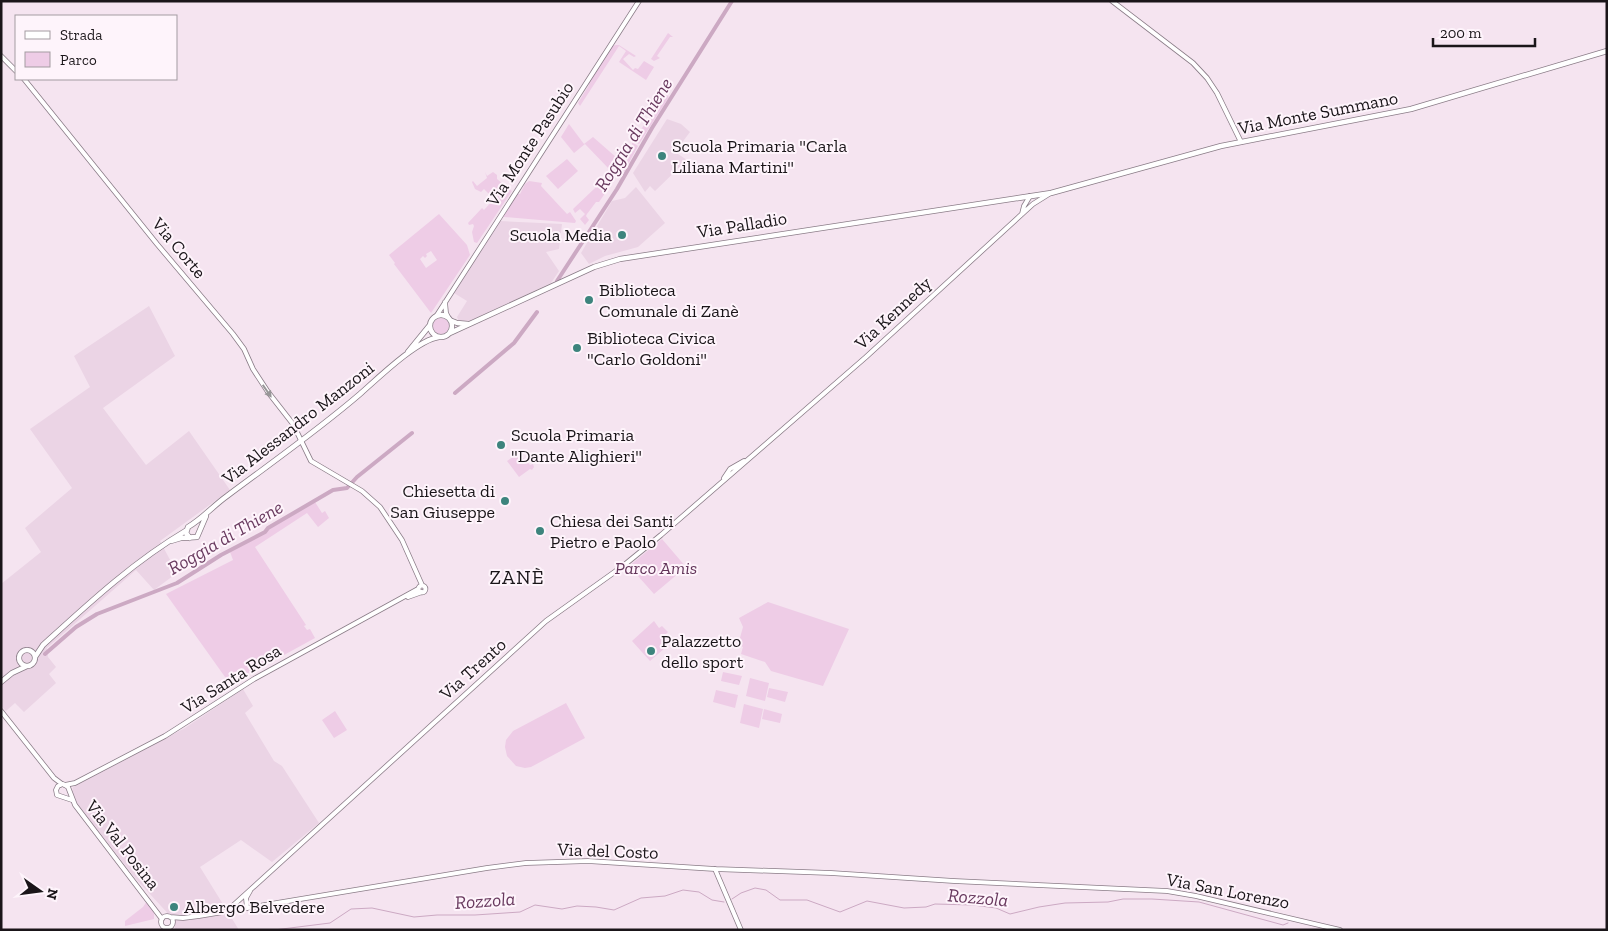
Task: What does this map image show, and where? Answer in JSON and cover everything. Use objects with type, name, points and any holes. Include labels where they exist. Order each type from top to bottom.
[{"type":"main road","name":"Via Monte Summano","points":[[1031,196],[1051,193],[1241,142],[1411,109],[1607,51]]},
{"type":"main road","name":"Via Palladio","points":[[450,333],[585,271],[620,259],[1031,196]]},
{"type":"main road","points":[[450,319],[452,327],[450,333],[439,337],[433,334],[430,325],[432,319],[438,315],[445,315],[458,323],[470,324]]},
{"type":"main road","name":"Via Alessandro Manzoni","points":[[43,645],[127,570],[188,527],[194,525],[209,511],[301,442],[404,357],[430,325]]},
{"type":"main road","points":[[422,335],[426,342]]},
{"type":"main road","name":"Via Alessandro Manzoni","points":[[412,349],[430,339],[439,337]]},
{"type":"main road","name":"Via Alessandro Manzoni","points":[[165,543],[181,538],[198,536],[202,522],[209,511]]},
{"type":"main road","points":[[194,525],[200,530]]},
{"type":"main road","points":[[186,530],[190,538]]},
{"type":"main road","points":[[12,673],[20,661],[20,655],[43,645]]},
{"type":"main road","points":[[1,682],[12,673],[33,664],[43,645]]},
{"type":"main road","points":[[28,651],[33,653],[35,657]]},
{"type":"main road","points":[[20,661],[27,666]]},
{"type":"street","name":"Via Monte Pasubio","points":[[438,315],[639,1]]},
{"type":"street","points":[[1112,1],[1193,63],[1207,78],[1217,93],[1241,142]]},
{"type":"street","points":[[1,56],[15,70]]},
{"type":"street","name":"Via Corte","points":[[25,80],[157,244],[233,334],[244,349],[258,377],[293,424],[311,461],[370,496],[380,507],[398,534],[419,580],[420,588]]},
{"type":"street","name":"Via Kennedy","points":[[736,467],[755,454],[866,357],[1033,204],[1051,193]]},
{"type":"street","points":[[1031,196],[1033,204]]},
{"type":"street","points":[[1022,214],[1024,206],[1031,196]]},
{"type":"street","points":[[1016,198],[1023,202],[1024,206]]},
{"type":"street","points":[[445,302],[446,313],[450,319]]},
{"type":"street","name":"Via Trento","points":[[227,911],[546,621],[623,566],[736,467]]},
{"type":"street","name":"Via Santa Rosa","points":[[61,785],[75,783],[165,736],[254,679],[420,588]]},
{"type":"street","name":"Via Val Posina","points":[[1,713],[54,778],[68,792],[72,800],[162,918]]},
{"type":"street","name":"Via Santa Rosa","points":[[68,792],[75,783]]},
{"type":"street","name":"Via Val Posina","points":[[61,785],[56,793],[60,797],[72,800]]},
{"type":"street","name":"Via Val Posina","points":[[64,797],[68,792]]},
{"type":"street","name":"Via del Costo","points":[[169,917],[184,918],[526,863],[588,861],[1049,886]]},
{"type":"street","points":[[715,869],[741,930]]},
{"type":"street","name":"Via San Lorenzo","points":[[1049,886],[1167,891],[1340,930]]},
{"type":"street","points":[[247,908],[246,898],[251,889]]},
{"type":"street","points":[[238,900],[240,909]]},
{"type":"street","name":"Via Val Posina","points":[[153,906],[169,917]]},
{"type":"street","points":[[172,927],[169,917],[162,918],[161,924],[165,929],[172,927],[184,918]]},
{"type":"shaded area","name":"Scuola Primaria \"Carla Liliana Martini\"","points":[[667,119],[681,124],[690,132],[675,152],[687,160],[655,191],[650,186],[645,192],[633,173]]},
{"type":"shaded area","name":"Scuola Media","points":[[636,187],[665,223],[638,247],[605,256],[589,264],[581,253],[612,201],[625,198]]},
{"type":"shaded area","points":[[500,221],[562,224],[559,249],[546,252],[559,271],[551,283],[470,321],[459,322],[457,317],[467,301],[454,293]]},
{"type":"shaded area","points":[[149,306],[175,356],[103,408],[146,465],[189,431],[230,490],[160,541],[177,573],[154,590],[136,570],[47,648],[48,657],[56,667],[49,674],[56,683],[24,712],[15,703],[6,711],[1,706],[1,584],[41,552],[25,528],[72,488],[30,429],[90,387],[74,356]]},
{"type":"shaded area","points":[[243,689],[253,706],[245,713],[274,761],[282,766],[319,823],[272,862],[241,840],[200,867],[239,930],[175,930],[174,920],[135,878],[71,796],[73,787],[185,728]]},
{"type":"green space","points":[[668,33],[673,37],[670,37],[657,56],[660,58],[654,61],[651,59]]},
{"type":"green space","points":[[619,45],[636,56],[634,57],[629,54],[623,59],[633,70],[635,68],[638,69],[644,61],[654,67],[646,80],[619,62],[626,51],[619,46],[580,106],[578,103],[589,85],[588,83],[612,46]]},
{"type":"green space","points":[[664,93],[669,97],[639,144],[633,141],[662,99]]},
{"type":"green space","points":[[569,124],[584,144],[593,137],[617,158],[610,170],[585,144],[574,153],[561,137]]},
{"type":"green space","points":[[632,142],[638,146],[624,172],[625,162],[622,158],[632,146]]},
{"type":"green space","points":[[567,159],[578,171],[558,189],[546,176]]},
{"type":"green space","points":[[620,159],[623,163],[621,170],[599,202],[596,202],[587,214],[586,216],[589,220],[585,225],[580,219],[585,214],[580,209],[575,213],[573,209],[614,170]]},
{"type":"green space","points":[[485,172],[487,176],[493,172],[497,175],[497,179],[512,191],[477,243],[474,242],[472,232],[474,226],[468,223],[482,208],[484,210],[494,199],[484,189],[481,192],[475,189],[472,182],[477,186],[487,178]]},
{"type":"green space","points":[[529,181],[542,183],[541,186],[567,214],[570,212],[576,221],[575,223],[504,217],[503,215],[516,194],[520,194],[525,184]]},
{"type":"green space","points":[[439,214],[467,245],[470,255],[431,313],[389,255]],"holes":[[[431,251],[437,260],[426,268],[420,259],[423,256],[425,258],[426,254]]]},
{"type":"green space","points":[[441,318],[447,320],[449,326],[447,332],[441,334],[435,332],[433,326],[435,320]]},
{"type":"green space","points":[[519,453],[530,465],[533,464],[534,467],[519,477],[507,461]]},
{"type":"green space","points":[[315,502],[322,513],[325,511],[329,518],[318,527],[307,513],[255,547],[306,625],[304,626],[307,630],[310,629],[315,638],[284,655],[282,654],[230,684],[166,594],[233,560],[230,552]]},
{"type":"green space","name":"Parco Amis","points":[[662,539],[686,567],[654,594],[629,566]]},
{"type":"green space","points":[[768,602],[849,629],[823,686],[771,671],[765,662],[741,654],[743,647],[738,645],[743,627],[739,618]]},
{"type":"green space","name":"Palazzetto dello sport","points":[[654,621],[659,628],[662,626],[668,632],[666,634],[673,641],[650,661],[632,641]]},
{"type":"green space","points":[[723,672],[742,676],[739,685],[721,681]]},
{"type":"green space","points":[[750,678],[769,683],[765,701],[746,696]]},
{"type":"green space","points":[[769,688],[788,692],[785,702],[767,697]]},
{"type":"green space","points":[[716,690],[738,695],[735,708],[713,702]]},
{"type":"green space","points":[[566,703],[585,738],[531,767],[516,766],[507,756],[505,747],[506,740],[513,731]]},
{"type":"green space","points":[[744,704],[763,709],[759,728],[740,723]]},
{"type":"green space","points":[[764,709],[782,714],[780,723],[762,719]]},
{"type":"green space","points":[[335,711],[347,730],[334,738],[322,720]]},
{"type":"green space","points":[[147,901],[154,913],[154,919],[125,926],[125,921],[143,907]]},
{"type":"waterway","name":"Roggia di Thiene","points":[[557,281],[617,189],[652,128],[732,1]]},
{"type":"waterway","name":"Roggia di Thiene","points":[[455,393],[514,343],[537,312]]},
{"type":"waterway","name":"Roggia di Thiene","points":[[45,654],[76,627],[97,614],[177,583],[221,555],[265,532],[268,528],[333,490],[347,488],[357,477],[412,433]]},
{"type":"waterway","name":"Rozzola","points":[[732,899],[741,893],[755,888],[766,890],[780,900],[807,900],[840,912],[867,901],[904,908],[926,907],[935,904],[973,905],[996,908],[1010,914],[1065,903],[1152,899],[1199,902],[1283,925],[1288,923]]},
{"type":"waterway","name":"Rozzola","points":[[274,930],[330,923],[351,909],[372,908],[414,917],[520,912],[535,905],[562,909],[577,906],[614,910],[641,898],[665,896],[683,890],[699,892],[712,900],[724,902]]},
{"type":"place","name":"Scuola Primaria \"Carla Liliana Martini\"","points":[[662,156]]},
{"type":"place","name":"Scuola Media","points":[[622,235]]},
{"type":"place","name":"Biblioteca Comunale di Zanè","points":[[589,300]]},
{"type":"place","name":"Biblioteca Civica \"Carlo Goldoni\"","points":[[577,348]]},
{"type":"place","name":"Scuola Primaria \"Dante Alighieri\"","points":[[501,445]]},
{"type":"place","name":"Chiesetta di San Giuseppe","points":[[505,501]]},
{"type":"place","name":"Chiesa dei Santi Pietro e Paolo","points":[[540,531]]},
{"type":"place","name":"Palazzetto dello sport","points":[[651,651]]},
{"type":"place","name":"Albergo Belvedere","points":[[174,907]]},
{"type":"district","name":"ZANÈ","points":[[517,577]]}]
